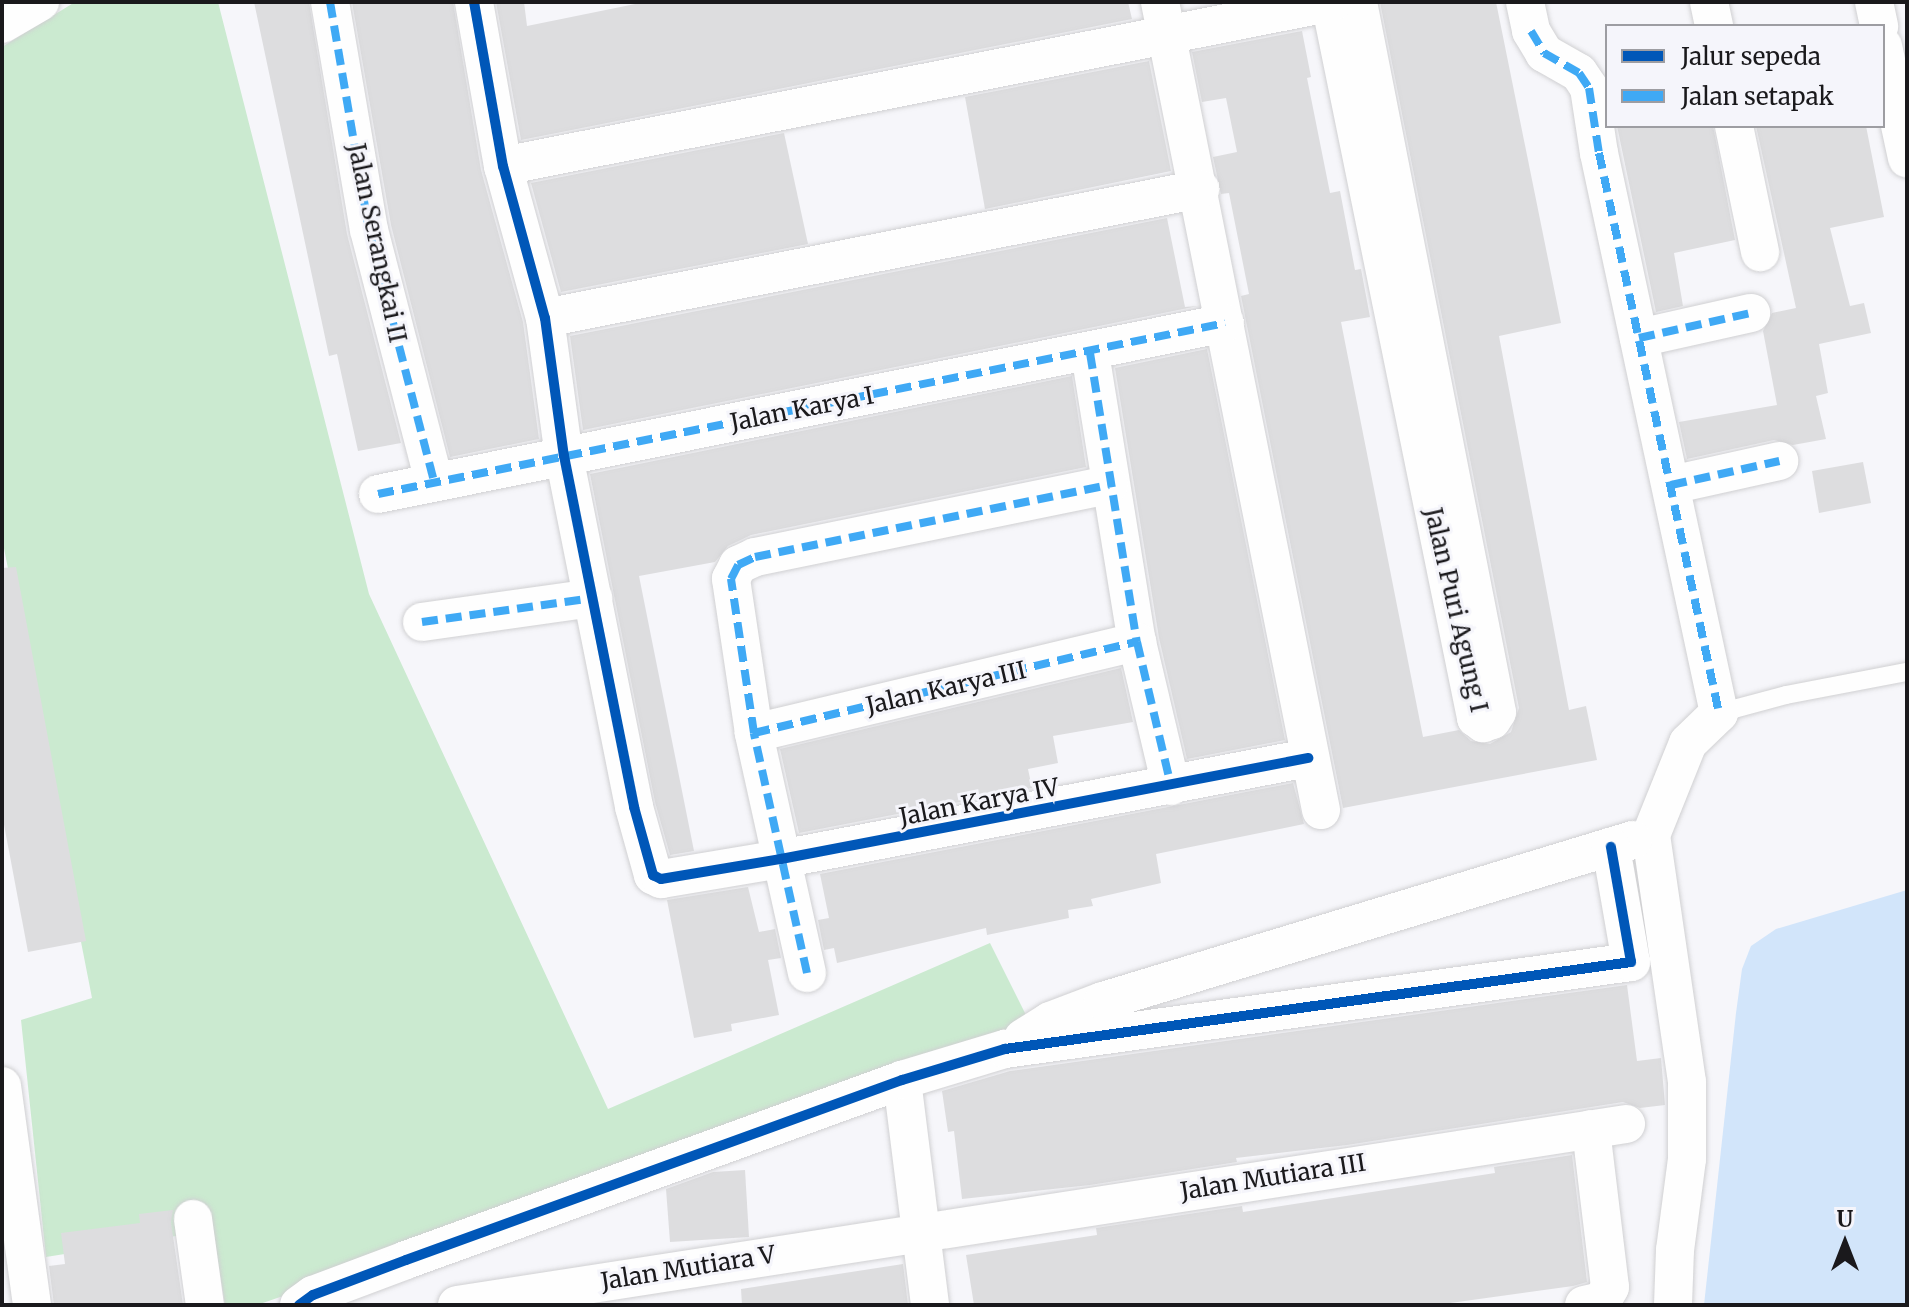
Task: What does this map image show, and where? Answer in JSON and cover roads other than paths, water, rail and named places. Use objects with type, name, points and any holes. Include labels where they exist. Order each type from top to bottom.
[{"type":"street","points":[[2,24],[40,2]]},
{"type":"street","name":"Jalan Serangkai II","points":[[330,2],[369,230],[434,481]]},
{"type":"street","points":[[503,166],[1163,18],[1331,2]]},
{"type":"street","name":"Jalan Puri Agung I","points":[[1331,2],[1423,406],[1497,712],[1486,722],[1476,718],[1423,406],[1358,2]]},
{"type":"street","points":[[1525,2],[1531,31],[1544,53],[1579,73],[1589,88],[1599,153],[1719,713],[1688,743],[1651,835],[1687,1082],[1687,1159],[1675,1250],[1673,1305]]},
{"type":"street","points":[[1709,2],[1714,24]]},
{"type":"street","points":[[1874,2],[1879,24]]},
{"type":"street","points":[[422,622],[593,598],[564,456],[545,318],[503,166],[484,4]]},
{"type":"street","points":[[1163,18],[1200,189],[1308,758],[1321,810]]},
{"type":"street","points":[[1885,55],[1907,158]]},
{"type":"street","points":[[1734,128],[1760,252]]},
{"type":"street","points":[[545,318],[1200,189]]},
{"type":"street","points":[[1639,338],[1751,313]]},
{"type":"street","name":"Jalan Karya I","points":[[378,494],[1090,353],[1225,323]]},
{"type":"street","points":[[1090,353],[1109,485],[1137,642],[1171,786]]},
{"type":"street","points":[[1671,485],[1779,461]]},
{"type":"street","points":[[807,973],[754,733],[731,579],[738,565],[755,557],[1109,485]]},
{"type":"street","name":"Jalan Karya IV","points":[[593,598],[634,807],[651,872],[656,877],[781,859],[1308,758]]},
{"type":"street","name":"Jalan Karya III","points":[[754,733],[1137,642]]},
{"type":"street","points":[[1005,1049],[1050,1021],[1089,1005],[1651,835]]},
{"type":"street","points":[[299,1305],[313,1295],[406,1260],[902,1080],[1005,1049],[1631,962],[1611,847]]},
{"type":"street","points":[[902,1080],[930,1305]]},
{"type":"street","points":[[2,1086],[7,1174],[32,1305]]},
{"type":"street","name":"Jalan Mutiara III","points":[[920,1231],[1608,1126],[1610,1287],[1602,1301],[1584,1305]]},
{"type":"street","points":[[193,1219],[205,1305]]},
{"type":"street","name":"Jalan Mutiara V","points":[[457,1305],[920,1231]]},
{"type":"lane","points":[[1719,713],[1786,695],[1907,672]]},
{"type":"water","points":[[1907,890],[1907,1305],[1704,1305],[1736,1013],[1742,969],[1751,946],[1776,929]]}]
